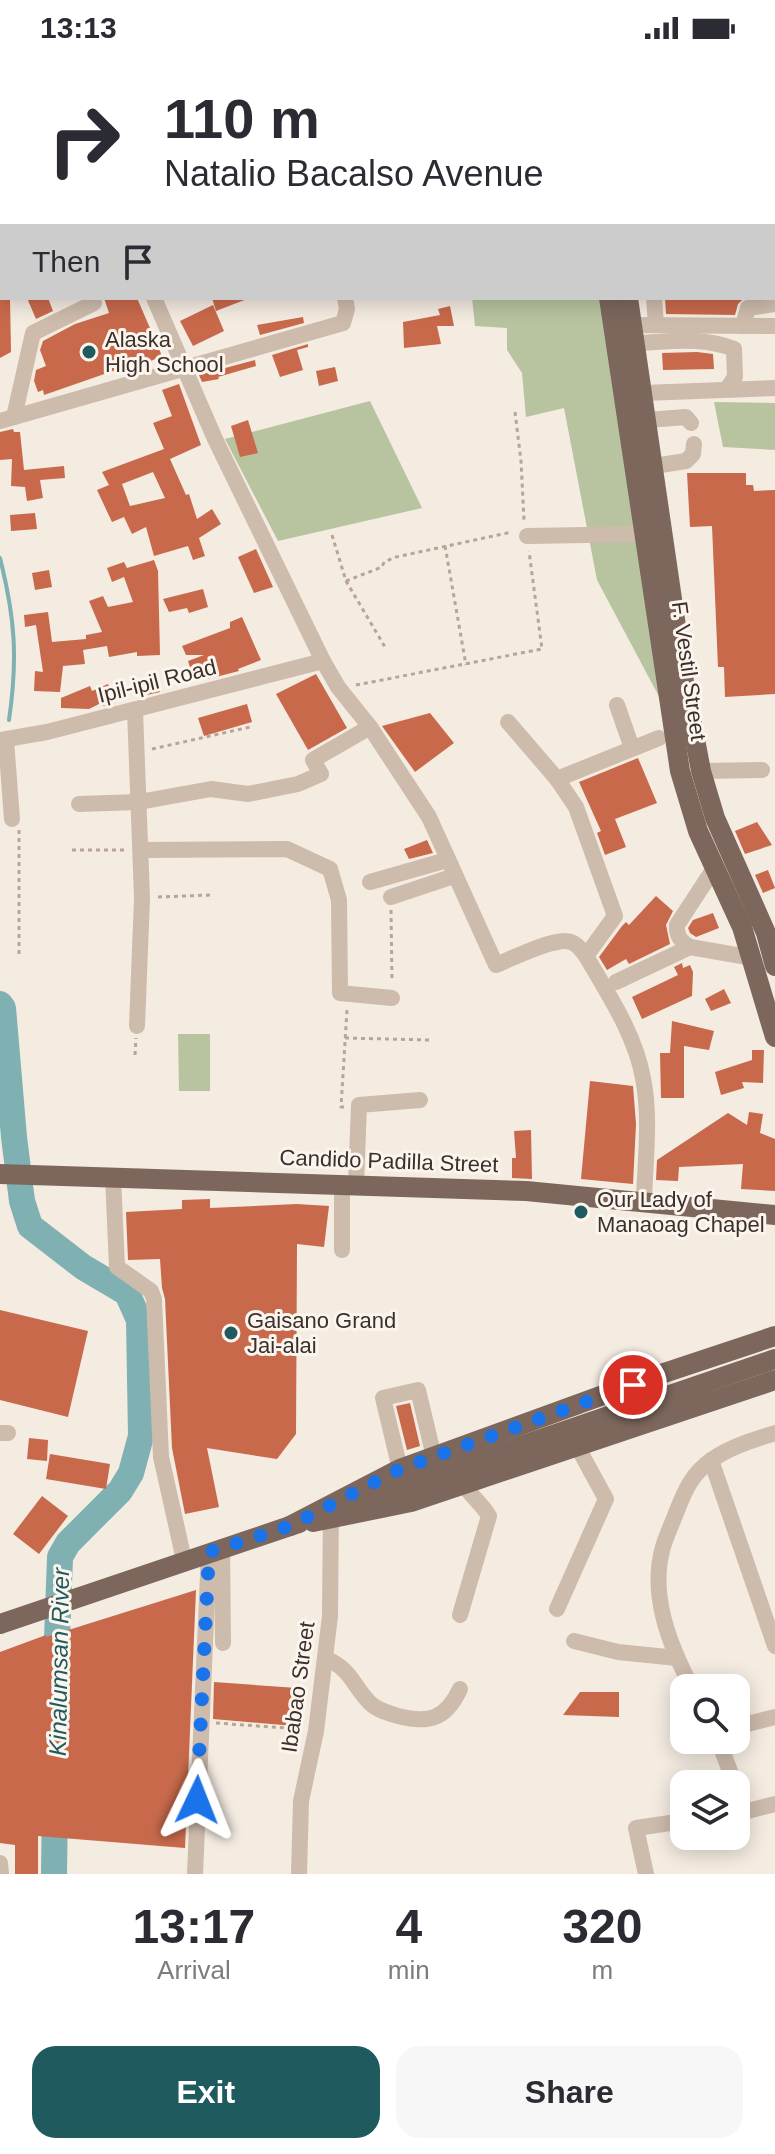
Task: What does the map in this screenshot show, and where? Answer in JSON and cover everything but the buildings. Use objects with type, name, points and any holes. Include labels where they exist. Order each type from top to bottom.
[{"type":"main road","name":"F. Vestil Street","points":[[609,300],[680,771],[689,805],[742,927],[775,1037]]},
{"type":"main road","name":"F. Vestil Street","points":[[628,300],[684,681],[701,771],[715,818],[766,933],[775,966]]},
{"type":"main road","name":"Candido Padilla Street","points":[[0,1174],[526,1191],[775,1215]]},
{"type":"main road","points":[[0,1624],[331,1512],[404,1477],[434,1457],[661,1374],[771,1338]]},
{"type":"main road","points":[[404,1477],[775,1361]]},
{"type":"main road","points":[[331,1512],[411,1502],[775,1380]]},
{"type":"street","points":[[155,300],[184,369],[323,661],[429,817],[496,965],[566,941],[577,945],[628,1031],[644,1079],[647,1115],[644,1201]]},
{"type":"street","points":[[7,419],[343,323],[347,309],[345,300]]},
{"type":"street","points":[[654,300],[656,325]]},
{"type":"street","points":[[7,419],[33,333],[94,303]]},
{"type":"street","points":[[743,326],[748,308],[775,304]]},
{"type":"street","points":[[633,334],[656,325],[775,326]]},
{"type":"street","points":[[633,334],[720,343],[734,349],[735,377],[727,389]]},
{"type":"street","points":[[643,393],[775,388]]},
{"type":"street","points":[[647,420],[686,417],[691,423]]},
{"type":"street","points":[[654,466],[686,461],[693,454],[694,444]]},
{"type":"street","points":[[520,534],[644,534]]},
{"type":"street","name":"Ipil-ipil Road","points":[[3,740],[135,710],[323,661]]},
{"type":"street","points":[[617,705],[632,748]]},
{"type":"street","points":[[135,710],[142,898],[137,1026]]},
{"type":"street","points":[[508,722],[557,779],[576,807],[615,916],[586,956]]},
{"type":"street","points":[[79,804],[139,802],[211,789],[248,794],[298,784],[321,774],[313,760],[370,727]]},
{"type":"street","points":[[557,779],[659,738]]},
{"type":"street","points":[[3,740],[12,819]]},
{"type":"street","points":[[701,771],[762,770]]},
{"type":"street","points":[[141,850],[287,849],[330,869],[339,900],[340,993],[392,998]]},
{"type":"street","points":[[715,867],[677,925],[677,932],[682,943],[690,947],[753,958]]},
{"type":"street","points":[[370,882],[451,868]]},
{"type":"street","points":[[391,897],[451,868]]},
{"type":"street","points":[[616,982],[690,947]]},
{"type":"street","points":[[342,1250],[359,1105],[420,1100]]},
{"type":"street","points":[[113,1177],[117,1267],[151,1291],[154,1299],[161,1457],[184,1560]]},
{"type":"street","points":[[771,1338],[775,1361]]},
{"type":"street","points":[[404,1477],[383,1398],[418,1390],[434,1457]]},
{"type":"street","points":[[685,1674],[664,1623],[660,1566],[662,1547],[691,1478],[732,1447],[775,1433]]},
{"type":"street","points":[[557,1609],[606,1499],[577,1446]]},
{"type":"street","points":[[711,1460],[775,1646]]},
{"type":"street","points":[[460,1615],[489,1516],[464,1485]]},
{"type":"street","name":"Ibabao Street","points":[[299,1874],[301,1801],[316,1731],[330,1616],[331,1512]]},
{"type":"street","points":[[216,1550],[223,1643]]},
{"type":"street","points":[[195,1874],[200,1721],[216,1550]]},
{"type":"street","points":[[574,1641],[618,1652],[677,1658]]},
{"type":"street","points":[[325,1658],[343,1668],[371,1704],[409,1718],[428,1720],[447,1710],[460,1689]]},
{"type":"street","points":[[750,1723],[775,1717]]},
{"type":"street","points":[[750,1811],[775,1804]]},
{"type":"street","points":[[646,1874],[636,1828],[670,1823]]},
{"type":"street","points":[[0,1863],[1,1874]]},
{"type":"path","points":[[346,581],[382,567],[384,562],[396,557],[520,534]]},
{"type":"path","points":[[332,535],[346,581],[385,647]]},
{"type":"path","points":[[445,546],[466,665]]},
{"type":"path","points":[[338,687],[542,649]]},
{"type":"path","points":[[136,753],[250,727]]},
{"type":"path","points":[[12,819],[19,831],[19,954]]},
{"type":"path","points":[[72,850],[141,850]]},
{"type":"path","points":[[142,898],[212,895]]},
{"type":"path","points":[[391,897],[392,998]]},
{"type":"path","points":[[341,1107],[348,994]]},
{"type":"path","points":[[345,1038],[430,1040]]},
{"type":"path","points":[[200,1721],[316,1731]]},
{"type":"green space","points":[[472,300],[600,300],[663,704],[597,580],[564,408],[526,417],[522,373],[507,350],[507,328],[475,326]]},
{"type":"green space","points":[[370,401],[422,508],[278,541],[225,439]]},
{"type":"green space","points":[[714,402],[775,403],[775,450],[723,447]]},
{"type":"green space","points":[[178,1034],[210,1034],[210,1091],[179,1091]]},
{"type":"waterway","points":[[0,558],[14,638],[9,720]]},
{"type":"waterway","name":"Kinalumsan River","points":[[0,1004],[3,1008],[22,1201],[30,1226],[83,1267],[127,1293],[139,1320],[141,1436],[131,1473],[120,1491],[68,1543],[60,1557],[56,1666]]},
{"type":"waterway","name":"Kinalumsan River","points":[[54,1874],[55,1802]]},
{"type":"place","name":"Alaska High School","points":[[89,352]]},
{"type":"place","name":"Our Lady of Manaoag Chapel","points":[[581,1212]]},
{"type":"place","name":"Gaisano Grand Jai-alai","points":[[231,1333]]},
{"type":"route","points":[[197,1800],[209,1552],[290,1526],[400,1469],[633,1385]]}]
